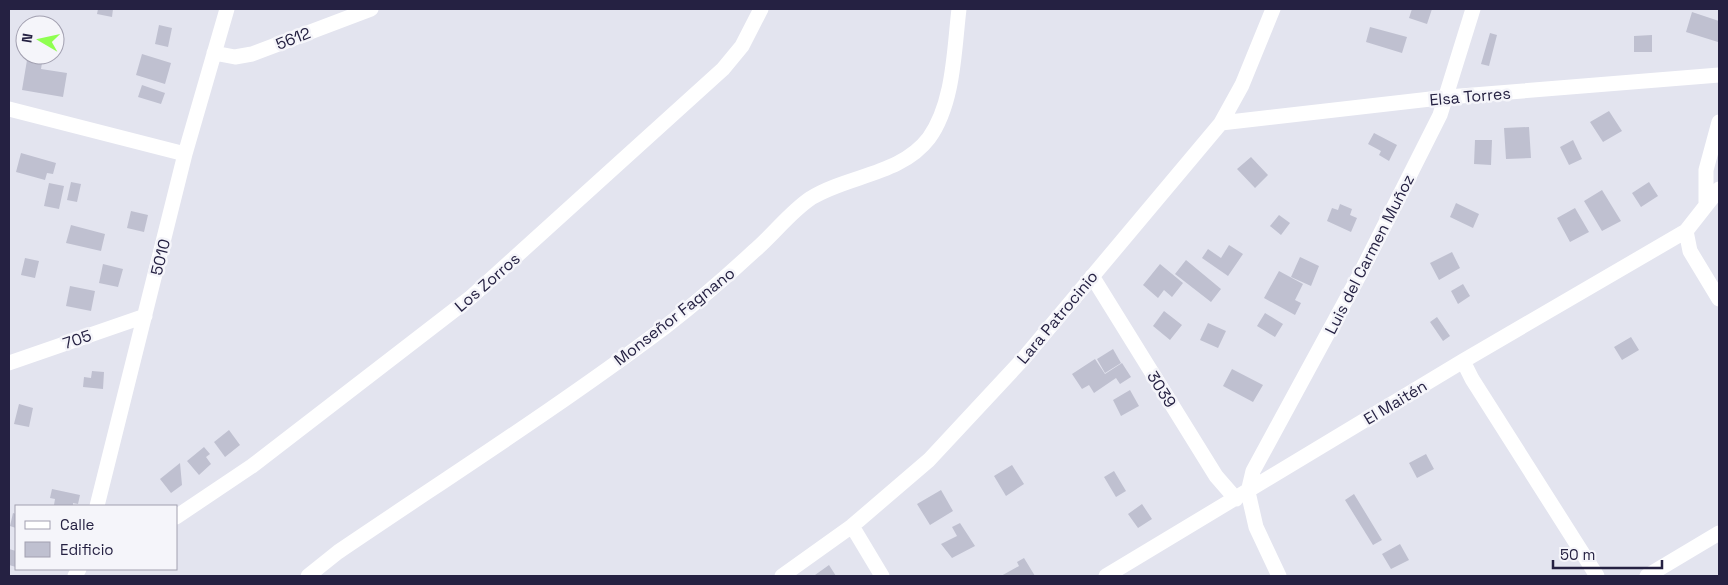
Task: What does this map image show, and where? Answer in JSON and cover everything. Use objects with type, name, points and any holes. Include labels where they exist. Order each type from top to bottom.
[{"type":"street","name":"5010","points":[[97,505],[184,154],[226,9]]},
{"type":"street","name":"5612","points":[[214,53],[235,57],[252,54],[371,9]]},
{"type":"street","name":"Los Zorros","points":[[178,516],[252,466],[470,298],[723,69],[742,46],[761,9]]},
{"type":"street","name":"Monseñor Fagnano","points":[[308,576],[338,552],[582,387],[667,326],[755,251],[810,199],[901,162],[918,151],[930,136],[941,115],[949,87],[959,9]]},
{"type":"street","name":"Lara Patrocinio","points":[[782,576],[852,526],[929,460],[1023,359],[1221,123],[1242,85],[1273,9]]},
{"type":"street","name":"Luis del Carmen Muñoz","points":[[1242,495],[1261,456],[1360,274],[1448,97],[1473,9]]},
{"type":"street","name":"Elsa Torres","points":[[1221,123],[1448,97],[1719,75]]},
{"type":"street","points":[[9,109],[184,154]]},
{"type":"street","points":[[1706,204],[1706,170],[1719,122]]},
{"type":"street","points":[[1719,188],[1686,230],[1690,251],[1719,299]]},
{"type":"street","name":"El Maitén","points":[[1106,576],[1462,361],[1686,230]]},
{"type":"street","name":"3039","points":[[1092,276],[1216,476],[1242,495]]},
{"type":"street","name":"705","points":[[9,363],[145,316]]},
{"type":"street","points":[[1462,361],[1597,576]]},
{"type":"street","points":[[1242,495],[1279,576]]},
{"type":"street","points":[[852,526],[882,576]]},
{"type":"street","points":[[1647,576],[1719,533]]},
{"type":"building","points":[[98,9],[113,9],[112,17],[97,14]]},
{"type":"building","points":[[1412,9],[1432,9],[1427,24],[1409,18]]},
{"type":"building","points":[[1692,12],[1719,21],[1718,42],[1686,32]]},
{"type":"building","points":[[159,25],[172,28],[168,47],[155,44]]},
{"type":"building","points":[[1370,27],[1407,37],[1402,53],[1366,42]]},
{"type":"building","points":[[1490,33],[1497,35],[1489,66],[1481,64]]},
{"type":"building","points":[[1652,35],[1652,52],[1634,52],[1634,36]]},
{"type":"building","points":[[142,54],[171,63],[165,84],[136,75]]},
{"type":"building","points":[[26,65],[42,65],[41,69],[67,73],[63,97],[22,90]]},
{"type":"building","points":[[142,85],[165,93],[161,104],[138,97]]},
{"type":"building","points":[[1609,111],[1622,131],[1603,142],[1590,122]]},
{"type":"building","points":[[1529,127],[1531,158],[1506,159],[1504,128]]},
{"type":"building","points":[[1374,133],[1397,145],[1389,161],[1379,155],[1381,151],[1368,144]]},
{"type":"building","points":[[1475,140],[1492,140],[1491,165],[1474,164]]},
{"type":"building","points":[[1573,140],[1582,159],[1569,165],[1560,147]]},
{"type":"building","points":[[21,153],[56,163],[53,174],[47,173],[45,180],[16,172]]},
{"type":"building","points":[[1251,157],[1268,175],[1255,188],[1237,169]]},
{"type":"building","points":[[71,182],[81,184],[77,202],[67,200]]},
{"type":"building","points":[[1649,182],[1658,196],[1641,207],[1632,193]]},
{"type":"building","points":[[49,183],[64,186],[59,209],[44,206]]},
{"type":"building","points":[[1602,190],[1621,221],[1602,231],[1584,201]]},
{"type":"building","points":[[1456,203],[1479,214],[1473,228],[1450,217]]},
{"type":"building","points":[[1340,204],[1352,209],[1350,215],[1357,218],[1351,232],[1327,221],[1332,208],[1338,210]]},
{"type":"building","points":[[1575,208],[1589,232],[1570,242],[1557,218]]},
{"type":"building","points":[[131,211],[148,215],[144,232],[127,228]]},
{"type":"building","points":[[1279,215],[1290,223],[1281,235],[1270,226]]},
{"type":"building","points":[[71,225],[105,234],[101,251],[66,243]]},
{"type":"building","points":[[1229,245],[1243,254],[1228,276],[1202,258],[1208,249],[1221,258]]},
{"type":"building","points":[[1452,252],[1460,268],[1439,280],[1430,263]]},
{"type":"building","points":[[1300,257],[1319,266],[1311,286],[1291,277]]},
{"type":"building","points":[[25,258],[39,261],[35,278],[21,275]]},
{"type":"building","points":[[1186,260],[1221,289],[1211,302],[1175,274]]},
{"type":"building","points":[[103,264],[123,269],[118,287],[99,283]]},
{"type":"building","points":[[1160,264],[1183,283],[1172,297],[1164,290],[1158,298],[1143,285]]},
{"type":"building","points":[[1279,271],[1303,284],[1295,300],[1301,303],[1295,315],[1264,298]]},
{"type":"building","points":[[1463,284],[1470,296],[1458,304],[1451,291]]},
{"type":"building","points":[[70,286],[95,291],[91,311],[66,306]]},
{"type":"building","points":[[1164,311],[1182,325],[1170,340],[1153,326]]},
{"type":"building","points":[[1265,313],[1283,324],[1275,337],[1257,326]]},
{"type":"building","points":[[1437,317],[1450,336],[1443,341],[1430,322]]},
{"type":"building","points":[[1208,323],[1226,331],[1218,348],[1200,340]]},
{"type":"building","points":[[1631,337],[1639,350],[1622,360],[1614,347]]},
{"type":"building","points":[[1113,349],[1121,363],[1105,373],[1097,359]]},
{"type":"building","points":[[1095,359],[1105,374],[1122,363],[1131,377],[1120,384],[1116,378],[1094,393],[1089,385],[1082,389],[1072,374]]},
{"type":"building","points":[[1232,369],[1263,385],[1253,402],[1223,386]]},
{"type":"building","points":[[92,371],[104,372],[103,389],[83,387],[84,377],[91,378]]},
{"type":"building","points":[[1130,390],[1139,406],[1121,416],[1113,400]]},
{"type":"building","points":[[19,404],[33,408],[29,427],[14,424]]},
{"type":"building","points":[[229,430],[240,445],[225,457],[214,442]]},
{"type":"building","points":[[204,447],[210,454],[206,457],[211,464],[199,475],[187,461]]},
{"type":"building","points":[[1426,454],[1434,469],[1417,478],[1409,463]]},
{"type":"building","points":[[180,463],[182,485],[171,493],[160,479]]},
{"type":"building","points":[[1012,465],[1024,484],[1006,496],[994,476]]},
{"type":"building","points":[[1114,471],[1126,491],[1116,497],[1104,477]]},
{"type":"building","points":[[52,489],[80,495],[78,504],[73,503],[73,505],[54,505],[55,499],[50,498]]},
{"type":"building","points":[[941,490],[953,511],[930,525],[917,504]]},
{"type":"building","points":[[1354,494],[1382,540],[1373,545],[1345,500]]},
{"type":"building","points":[[1142,504],[1152,519],[1138,528],[1128,514]]},
{"type":"building","points":[[13,513],[15,514],[15,528],[10,526]]},
{"type":"building","points":[[960,523],[975,546],[952,558],[941,544],[957,536],[952,527]]},
{"type":"building","points":[[1400,544],[1409,560],[1391,569],[1382,554]]},
{"type":"building","points":[[9,549],[15,551],[15,567],[9,565]]},
{"type":"building","points":[[1024,558],[1035,576],[1001,576],[1019,566],[1017,562]]},
{"type":"building","points":[[829,565],[836,576],[815,576],[815,575]]}]
